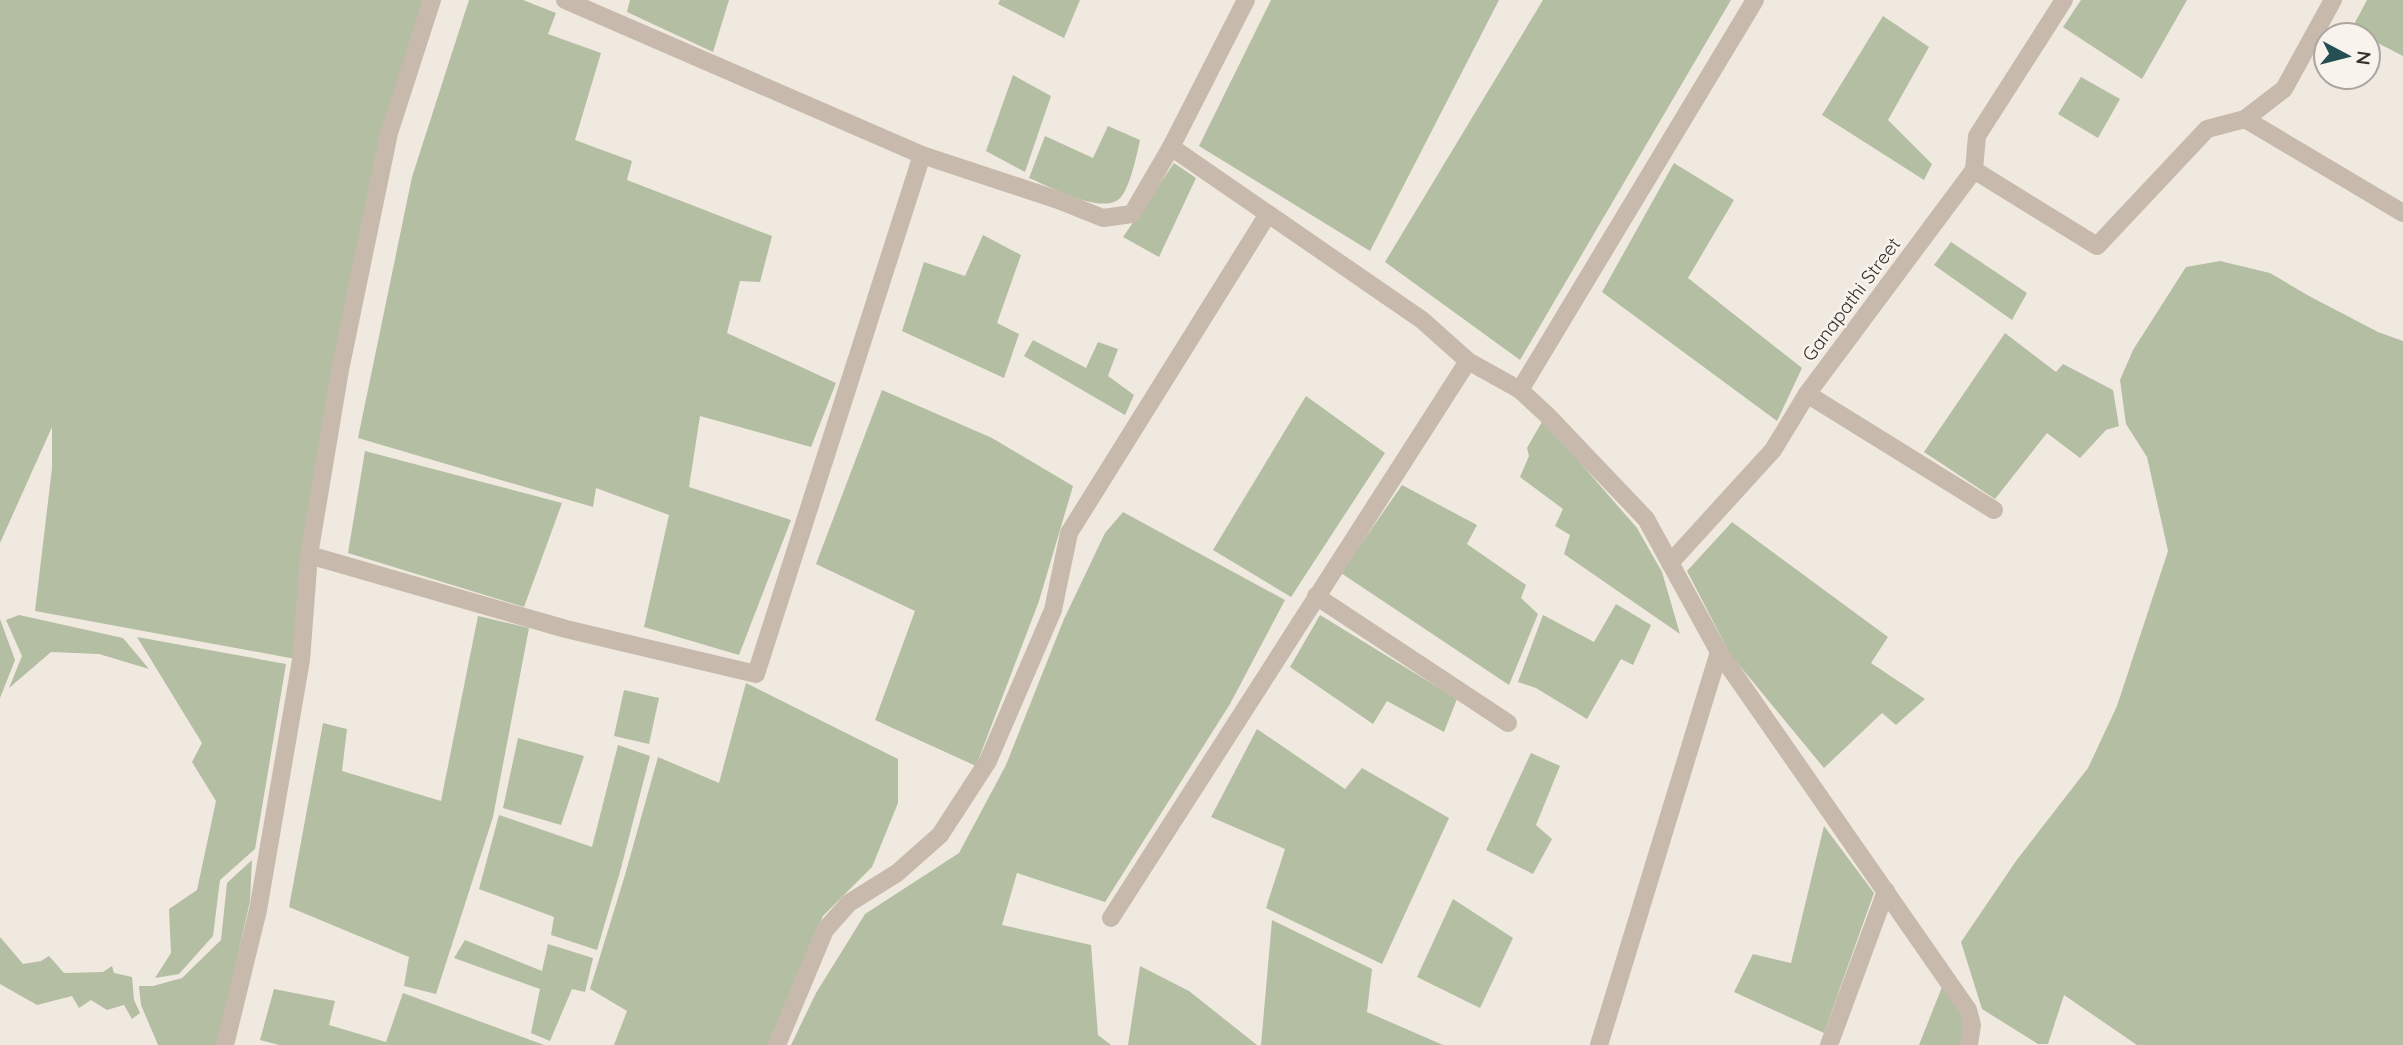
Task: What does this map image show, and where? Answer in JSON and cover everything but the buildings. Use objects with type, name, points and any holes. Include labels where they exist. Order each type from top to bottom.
[{"type":"street","points":[[225,1045],[258,910],[301,660],[309,555],[340,370],[388,133],[432,0]]},
{"type":"street","points":[[565,0],[922,155],[1058,200],[1103,218],[1132,214],[1171,147],[1246,0]]},
{"type":"street","points":[[1520,390],[1755,0]]},
{"type":"street","points":[[2064,0],[1977,136],[1973,170],[2097,246],[2207,129],[2245,119],[2284,89],[2333,0]]},
{"type":"street","points":[[2245,119],[2403,213]]},
{"type":"street","points":[[1171,147],[1422,320],[1468,361],[1520,390],[1646,519],[1719,652],[1968,1010],[1972,1025],[1969,1045]]},
{"type":"street","points":[[309,555],[566,629],[756,674],[922,155]]},
{"type":"street","name":"Ganapathi Street","points":[[1670,563],[1773,450],[1807,394],[1973,170]]},
{"type":"street","points":[[777,1045],[825,930],[849,903],[897,873],[940,835],[988,761],[1054,610],[1069,533],[1268,214]]},
{"type":"street","points":[[1111,918],[1468,361]]},
{"type":"street","points":[[1807,394],[1994,510]]},
{"type":"street","points":[[1316,596],[1508,723]]},
{"type":"street","points":[[1600,1045],[1719,652]]},
{"type":"street","points":[[1829,1045],[1886,891]]},
{"type":"green space","points":[[0,0],[432,0],[389,133],[340,370],[301,660],[35,611],[52,468],[52,427],[0,543]]},
{"type":"green space","points":[[469,0],[523,0],[556,13],[548,34],[601,53],[575,140],[632,161],[627,180],[772,236],[760,282],[740,281],[727,333],[836,383],[811,447],[700,416],[689,487],[791,520],[739,655],[644,627],[669,515],[596,488],[593,507],[358,438],[412,177]]},
{"type":"green space","points":[[630,0],[729,0],[713,52],[627,12]]},
{"type":"green space","points":[[1000,0],[1080,0],[1064,38],[998,4]]},
{"type":"green space","points":[[1271,0],[1499,0],[1370,251],[1199,146]]},
{"type":"green space","points":[[1543,0],[1731,0],[1520,360],[1385,262]]},
{"type":"green space","points":[[2081,0],[2187,0],[2142,79],[2063,27]]},
{"type":"green space","points":[[2367,0],[2403,0],[2403,56],[2382,45],[2382,21],[2356,21]]},
{"type":"green space","points":[[1883,16],[1929,47],[1888,120],[1932,164],[1924,180],[1822,115]]},
{"type":"green space","points":[[1013,75],[1051,96],[1025,172],[986,151]]},
{"type":"green space","points":[[2081,77],[2120,99],[2098,138],[2058,114]]},
{"type":"green space","points":[[1108,126],[1140,140],[1130,178],[1121,197],[1102,204],[1090,202],[1029,178],[1045,136],[1093,158]]},
{"type":"green space","points":[[1174,163],[1196,178],[1159,257],[1123,237]]},
{"type":"green space","points":[[1674,163],[1734,200],[1688,278],[1802,368],[1777,421],[1602,292]]},
{"type":"green space","points":[[983,235],[1021,255],[997,323],[1019,334],[1004,378],[902,331],[924,262],[965,276]]},
{"type":"green space","points":[[1951,242],[2027,293],[2012,320],[1934,265]]},
{"type":"green space","points":[[2220,261],[2270,273],[2378,332],[2403,341],[2403,1045],[2137,1045],[2064,995],[2048,1044],[2038,1044],[1982,1009],[1961,942],[2016,861],[2088,768],[2117,706],[2168,551],[2147,457],[2126,424],[2120,380],[2133,350],[2186,267]]},
{"type":"green space","points":[[2005,333],[2056,372],[2063,364],[2113,390],[2119,426],[2106,430],[2080,458],[2047,433],[1995,499],[1924,452]]},
{"type":"green space","points":[[1033,340],[1086,368],[1098,342],[1118,349],[1108,376],[1134,395],[1125,415],[1024,356]]},
{"type":"green space","points":[[882,390],[992,438],[1073,486],[1039,601],[976,766],[875,720],[915,611],[816,564]]},
{"type":"green space","points":[[1306,396],[1385,453],[1291,597],[1213,550]]},
{"type":"green space","points":[[1543,420],[1637,528],[1662,572],[1680,634],[1564,554],[1570,535],[1555,526],[1563,509],[1520,477],[1529,456],[1527,448]]},
{"type":"green space","points":[[365,451],[562,503],[524,607],[348,553]]},
{"type":"green space","points":[[1402,485],[1477,525],[1467,544],[1526,585],[1521,598],[1538,614],[1509,685],[1341,573]]},
{"type":"green space","points":[[1123,512],[1285,600],[1230,704],[1105,902],[1017,873],[1002,925],[1091,945],[1098,1035],[1111,1045],[791,1045],[816,993],[865,914],[959,853],[1006,765],[1064,619],[1105,533]]},
{"type":"green space","points":[[1732,522],[1888,637],[1871,663],[1925,699],[1896,725],[1882,713],[1824,768],[1730,654],[1687,571]]},
{"type":"green space","points":[[1616,604],[1651,625],[1633,665],[1621,659],[1587,719],[1536,688],[1518,682],[1543,615],[1594,642]]},
{"type":"green space","points":[[19,615],[123,638],[149,669],[99,654],[51,652],[9,688],[22,656],[6,620]]},
{"type":"green space","points":[[1320,615],[1457,699],[1444,732],[1387,701],[1373,724],[1290,667]]},
{"type":"green space","points":[[478,616],[529,628],[493,817],[436,994],[404,986],[409,957],[289,907],[323,723],[347,729],[342,771],[441,801]]},
{"type":"green space","points":[[0,619],[15,660],[0,698]]},
{"type":"green space","points":[[137,637],[286,664],[255,849],[220,880],[213,936],[179,974],[155,978],[171,953],[169,909],[197,890],[216,801],[192,762],[202,743]]},
{"type":"green space","points":[[746,683],[898,759],[898,803],[872,867],[823,916],[768,1045],[614,1045],[627,1011],[590,989],[658,757],[719,783]]},
{"type":"green space","points":[[624,690],[659,698],[649,744],[614,736]]},
{"type":"green space","points":[[1257,729],[1345,789],[1362,768],[1449,818],[1382,964],[1266,908],[1285,849],[1211,817]]},
{"type":"green space","points":[[518,738],[584,756],[561,825],[503,808]]},
{"type":"green space","points":[[618,745],[650,756],[597,950],[551,935],[554,917],[479,889],[499,815],[592,847]]},
{"type":"green space","points":[[1531,753],[1560,766],[1536,825],[1552,839],[1533,874],[1486,850]]},
{"type":"green space","points":[[1824,826],[1874,893],[1824,1033],[1734,992],[1753,954],[1791,963]]},
{"type":"green space","points":[[252,860],[250,901],[218,1045],[158,1045],[141,1005],[139,986],[153,986],[182,978],[221,940],[227,883]]},
{"type":"green space","points":[[1453,899],[1513,938],[1480,1008],[1417,977]]},
{"type":"green space","points":[[1272,920],[1372,969],[1367,1012],[1443,1045],[1261,1045]]},
{"type":"green space","points":[[0,937],[23,964],[41,961],[49,956],[64,973],[103,972],[112,966],[114,973],[132,977],[134,1000],[140,1013],[132,1019],[124,1005],[107,1010],[91,1000],[79,1008],[72,996],[37,1005],[0,984]]},
{"type":"green space","points":[[465,940],[542,971],[548,944],[593,958],[585,992],[572,989],[550,1041],[531,1033],[540,989],[454,958]]},
{"type":"green space","points":[[1140,966],[1189,991],[1257,1045],[1128,1045]]},
{"type":"green space","points":[[1942,987],[1965,1018],[1962,1045],[1919,1045]]},
{"type":"green space","points":[[274,989],[335,1001],[329,1025],[386,1042],[403,993],[544,1045],[279,1045],[260,1040]]}]
